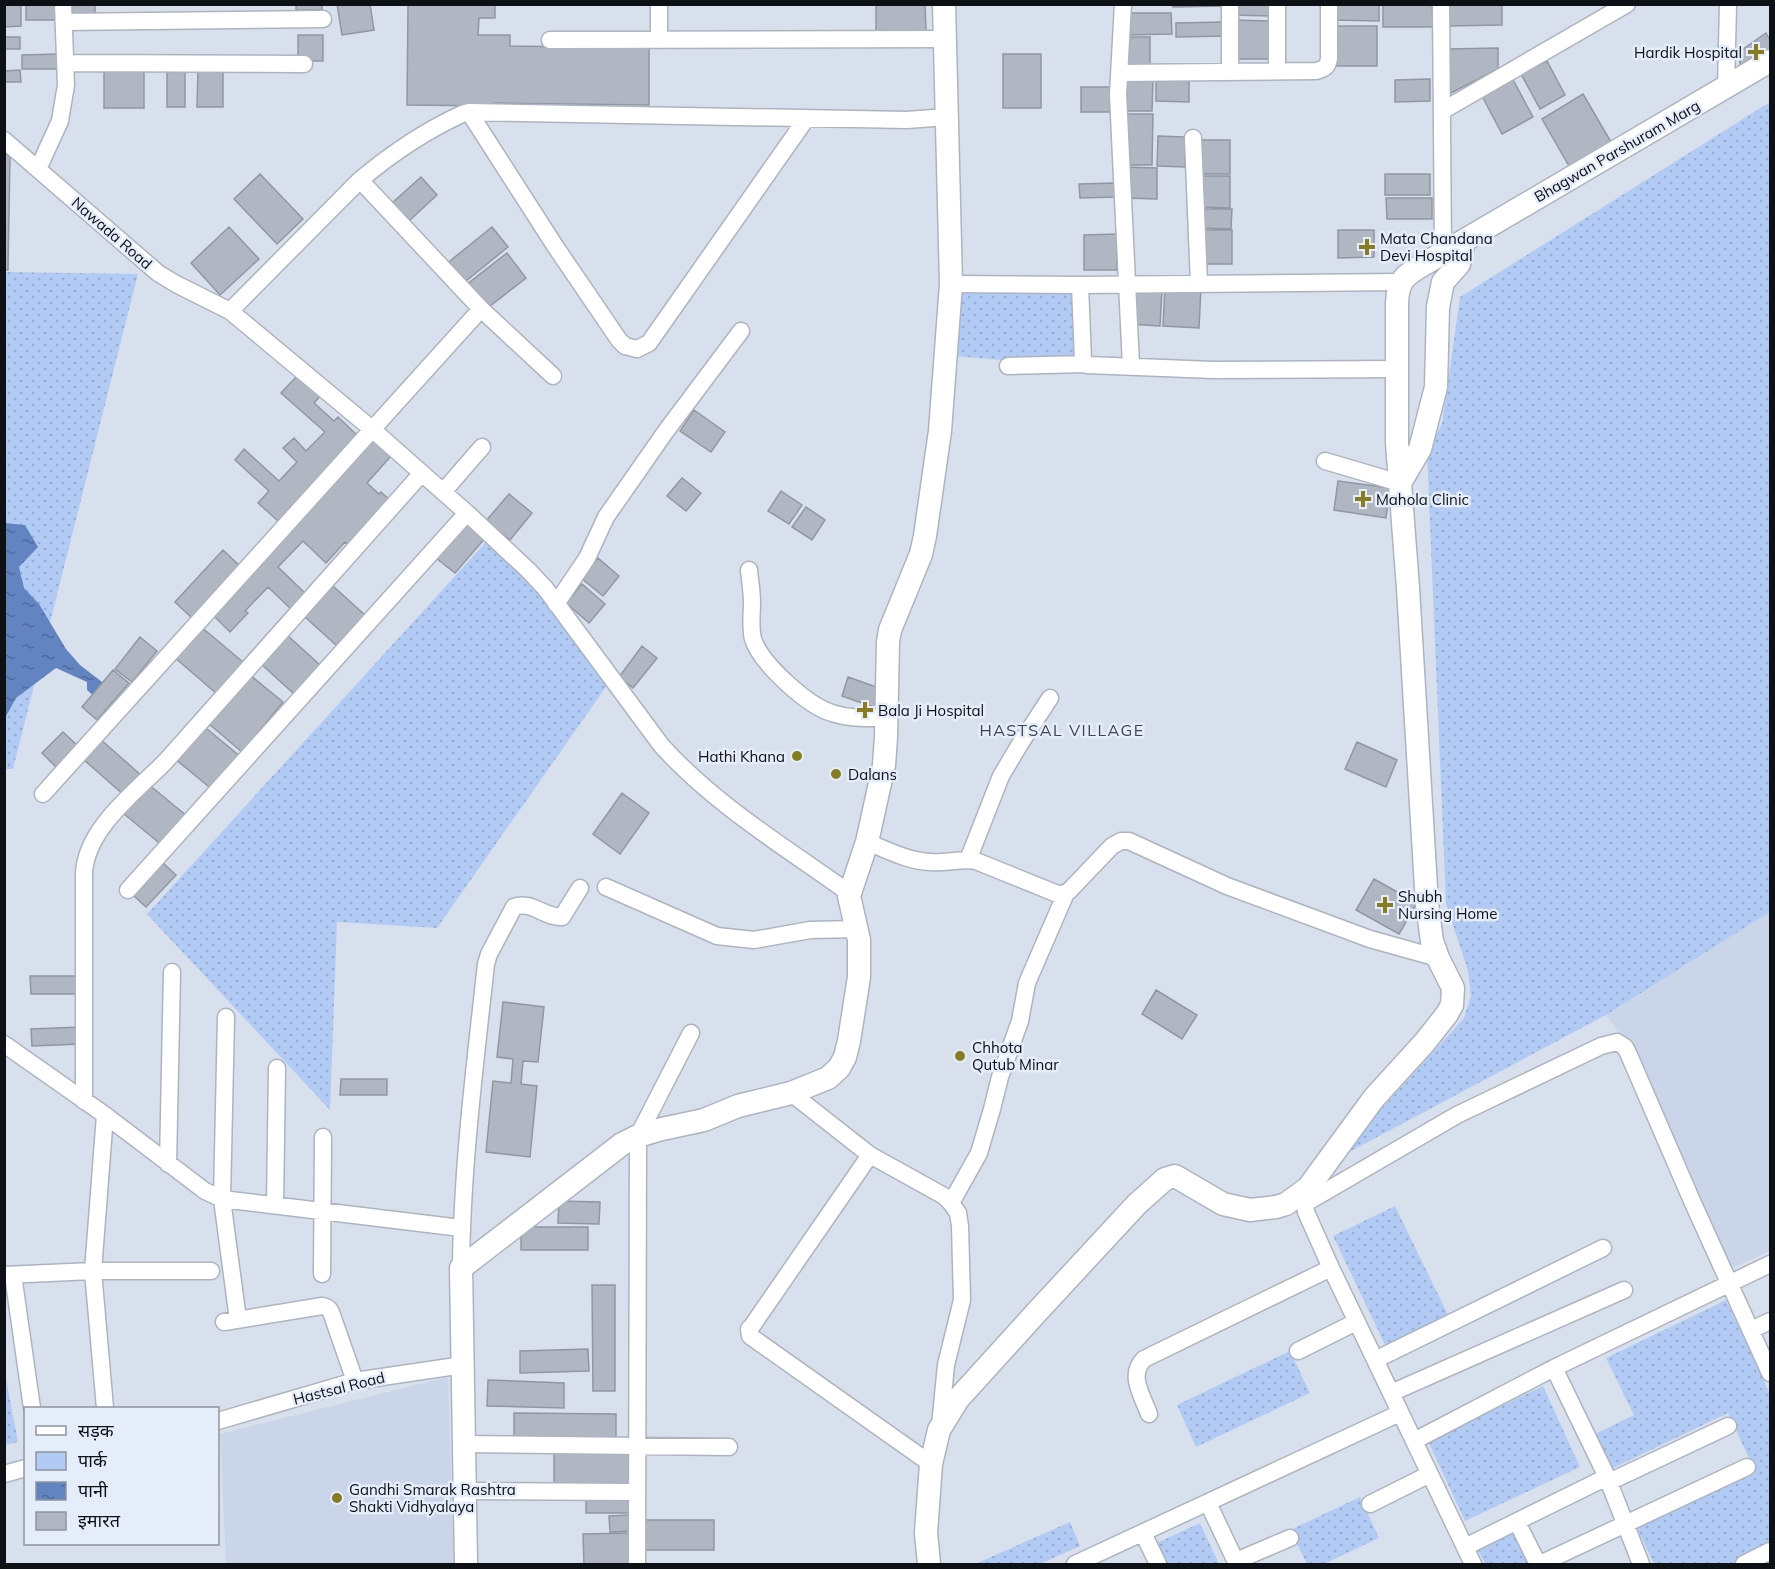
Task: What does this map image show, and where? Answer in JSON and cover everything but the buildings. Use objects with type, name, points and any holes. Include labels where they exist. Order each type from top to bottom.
[{"type":"street","points":[[38,169],[60,121],[66,85],[63,4]]},
{"type":"street","points":[[659,4],[659,40]]},
{"type":"street","points":[[461,1268],[622,1144],[638,1136],[704,1120],[738,1106],[791,1093],[828,1078],[839,1068],[845,1057],[856,1005],[859,977],[859,940],[849,897],[867,842],[883,773],[887,718],[887,654],[890,630],[921,554],[940,431],[951,284],[944,4]]},
{"type":"street","points":[[1123,4],[1118,94],[1131,366]]},
{"type":"street","points":[[1230,4],[1230,71]]},
{"type":"street","points":[[1276,4],[1278,71]]},
{"type":"street","points":[[1119,73],[1316,71],[1328,64],[1329,4]]},
{"type":"street","points":[[1441,4],[1443,252]]},
{"type":"street","points":[[1442,111],[1627,4]]},
{"type":"street","points":[[1726,88],[1728,4]]},
{"type":"street","points":[[64,22],[323,19]]},
{"type":"street","points":[[550,40],[945,39]]},
{"type":"street","name":"Bhagwan Parshuram Marg","points":[[1400,282],[1405,276],[1443,252],[1770,61]]},
{"type":"street","points":[[65,63],[304,64]]},
{"type":"street","points":[[230,311],[360,180],[398,150],[451,119],[468,112],[806,120],[907,120],[947,117]]},
{"type":"street","points":[[468,112],[619,340],[628,347],[637,349],[649,343],[806,120]]},
{"type":"street","points":[[1194,138],[1198,284]]},
{"type":"street","name":"Nawada Road","points":[[4,140],[158,273],[230,311],[373,430],[467,513],[545,588],[678,765],[705,788],[842,888],[849,897]]},
{"type":"street","points":[[360,180],[481,309],[553,376]]},
{"type":"street","points":[[1400,483],[1420,449],[1436,387],[1438,307],[1443,282],[1460,264],[1464,241]]},
{"type":"street","points":[[951,284],[1400,282],[1397,303],[1397,443],[1427,904],[1432,941],[1453,988],[1452,1005],[1425,1042],[1374,1098],[1306,1196],[1306,1212],[1469,1559],[1517,1522],[1728,1426]]},
{"type":"street","points":[[1080,285],[1083,361],[1085,364]]},
{"type":"street","points":[[43,794],[481,309]]},
{"type":"street","points":[[556,604],[587,558],[606,517],[666,431],[741,331]]},
{"type":"street","points":[[1008,366],[1085,364],[1213,370],[1397,369]]},
{"type":"street","points":[[443,492],[482,447]]},
{"type":"street","points":[[1325,461],[1400,483]]},
{"type":"street","points":[[84,1101],[84,862],[88,850],[98,832],[121,806],[165,762],[422,473]]},
{"type":"street","points":[[128,890],[467,513]]},
{"type":"street","points":[[749,570],[753,639],[768,664],[794,689],[818,707],[829,712],[853,717],[887,718]]},
{"type":"street","points":[[968,860],[1001,776],[1050,698]]},
{"type":"street","points":[[951,1203],[979,1153],[1000,1077],[1020,1020],[1027,983],[1066,893],[1112,846],[1121,841],[1129,841],[1205,877],[1370,939],[1438,958]]},
{"type":"street","points":[[867,842],[920,861],[942,863],[968,860],[986,864],[1056,894],[1066,893]]},
{"type":"street","points":[[606,887],[717,936],[754,939],[810,930],[857,929]]},
{"type":"street","points":[[466,1564],[461,1227],[471,1100],[486,964],[514,907],[528,906],[557,918],[562,917],[580,888]]},
{"type":"street","points":[[168,1164],[172,972]]},
{"type":"street","points":[[226,1017],[222,1199],[231,1321],[326,1307],[333,1315],[355,1381]]},
{"type":"street","points":[[637,1564],[638,1136],[691,1033]]},
{"type":"street","points":[[939,1430],[958,1399],[1137,1204],[1165,1179],[1171,1176],[1179,1177],[1224,1204],[1251,1210],[1286,1204],[1306,1196],[1457,1115],[1601,1046],[1617,1042],[1625,1047],[1629,1055],[1770,1372]]},
{"type":"street","points":[[4,1044],[105,1114],[205,1191],[222,1199],[461,1227]]},
{"type":"street","points":[[274,1205],[277,1068]]},
{"type":"street","points":[[791,1093],[870,1155],[944,1196],[958,1214],[962,1300],[946,1365],[939,1430],[931,1464],[926,1533],[929,1564]]},
{"type":"street","points":[[105,1114],[93,1271],[105,1407]]},
{"type":"street","points":[[322,1274],[323,1137]]},
{"type":"street","points":[[870,1155],[749,1329],[750,1336],[931,1464]]},
{"type":"street","points":[[1375,1360],[1604,1248]]},
{"type":"street","points":[[1414,1441],[1554,1368],[1770,1264]]},
{"type":"street","points":[[1149,1414],[1136,1373],[1139,1364],[1144,1359],[1331,1268]]},
{"type":"street","points":[[32,1407],[8,1275],[93,1271],[210,1271]]},
{"type":"street","points":[[1391,1393],[1624,1290]]},
{"type":"street","points":[[1751,1330],[1770,1321]]},
{"type":"street","points":[[1298,1351],[1356,1322]]},
{"type":"street","name":"Hastsal Road","points":[[219,1421],[355,1381],[463,1365]]},
{"type":"street","points":[[1554,1368],[1608,1480],[1641,1564]]},
{"type":"street","points":[[1075,1564],[1401,1413]]},
{"type":"street","points":[[463,1444],[729,1447]]},
{"type":"street","points":[[1517,1522],[1539,1564],[1747,1467]]},
{"type":"street","points":[[4,1474],[24,1469]]},
{"type":"street","points":[[1370,1504],[1430,1474]]},
{"type":"street","points":[[464,1491],[637,1492]]},
{"type":"street","points":[[1208,1503],[1237,1563],[1290,1538]]},
{"type":"street","points":[[1143,1533],[1158,1564]]},
{"type":"street","points":[[1744,1564],[1770,1551]]},
{"type":"shaded area","points":[[1770,912],[1770,1251],[1730,1269],[1625,1042],[1606,1015]]},
{"type":"shaded area","name":"Gandhi Smarak Rashtra Shakti Vidhyalaya","points":[[448,1377],[454,1563],[226,1564],[220,1434]]},
{"type":"green space","points":[[1770,102],[1770,912],[1606,1015],[1336,1159],[1464,1018],[1471,996],[1468,971],[1446,904],[1427,452],[1442,424],[1460,297]]},
{"type":"green space","points":[[5,272],[138,274],[13,769],[5,769]]},
{"type":"green space","points":[[955,286],[1078,290],[1079,362],[1035,363],[954,356]]},
{"type":"green space","points":[[487,541],[536,580],[608,684],[437,928],[337,922],[330,1110],[147,914]]},
{"type":"green space","points":[[1395,1206],[1450,1319],[1387,1349],[1333,1236]]},
{"type":"green space","points":[[1726,1300],[1770,1394],[1770,1546],[1731,1564],[1654,1564],[1636,1526],[1754,1469],[1728,1413],[1609,1470],[1593,1435],[1634,1415],[1606,1358]]},
{"type":"green space","points":[[1290,1351],[1310,1393],[1196,1447],[1177,1405]]},
{"type":"green space","points":[[4,1368],[18,1442],[5,1445],[4,1445]]},
{"type":"green space","points":[[1543,1386],[1580,1467],[1465,1521],[1428,1441]]},
{"type":"green space","points":[[1360,1497],[1379,1538],[1324,1564],[1307,1564],[1290,1530]]},
{"type":"green space","points":[[1070,1522],[1080,1546],[1040,1564],[975,1564]]},
{"type":"green space","points":[[1200,1523],[1219,1564],[1153,1564],[1146,1548]]},
{"type":"green space","points":[[1513,1530],[1530,1564],[1485,1564],[1477,1548]]},
{"type":"water","points":[[5,523],[25,525],[38,547],[19,567],[24,588],[39,604],[66,649],[80,665],[106,685],[96,698],[87,690],[87,682],[56,668],[16,698],[5,718]]},
{"type":"place","name":"Hardik Hospital","points":[[1756,52]]},
{"type":"place","name":"Mata Chandana Devi Hospital","points":[[1367,247]]},
{"type":"place","name":"Mahola Clinic","points":[[1363,499]]},
{"type":"place","name":"Bala Ji Hospital","points":[[865,710]]},
{"type":"place","name":"Hathi Khana","points":[[797,756]]},
{"type":"place","name":"Dalans","points":[[836,774]]},
{"type":"place","name":"Shubh Nursing Home","points":[[1385,905]]},
{"type":"place","name":"Chhota Qutub Minar","points":[[960,1056]]},
{"type":"place","name":"Gandhi Smarak Rashtra Shakti Vidhyalaya","points":[[337,1498]]},
{"type":"district","name":"HASTSAL VILLAGE","points":[[1062,730]]}]
